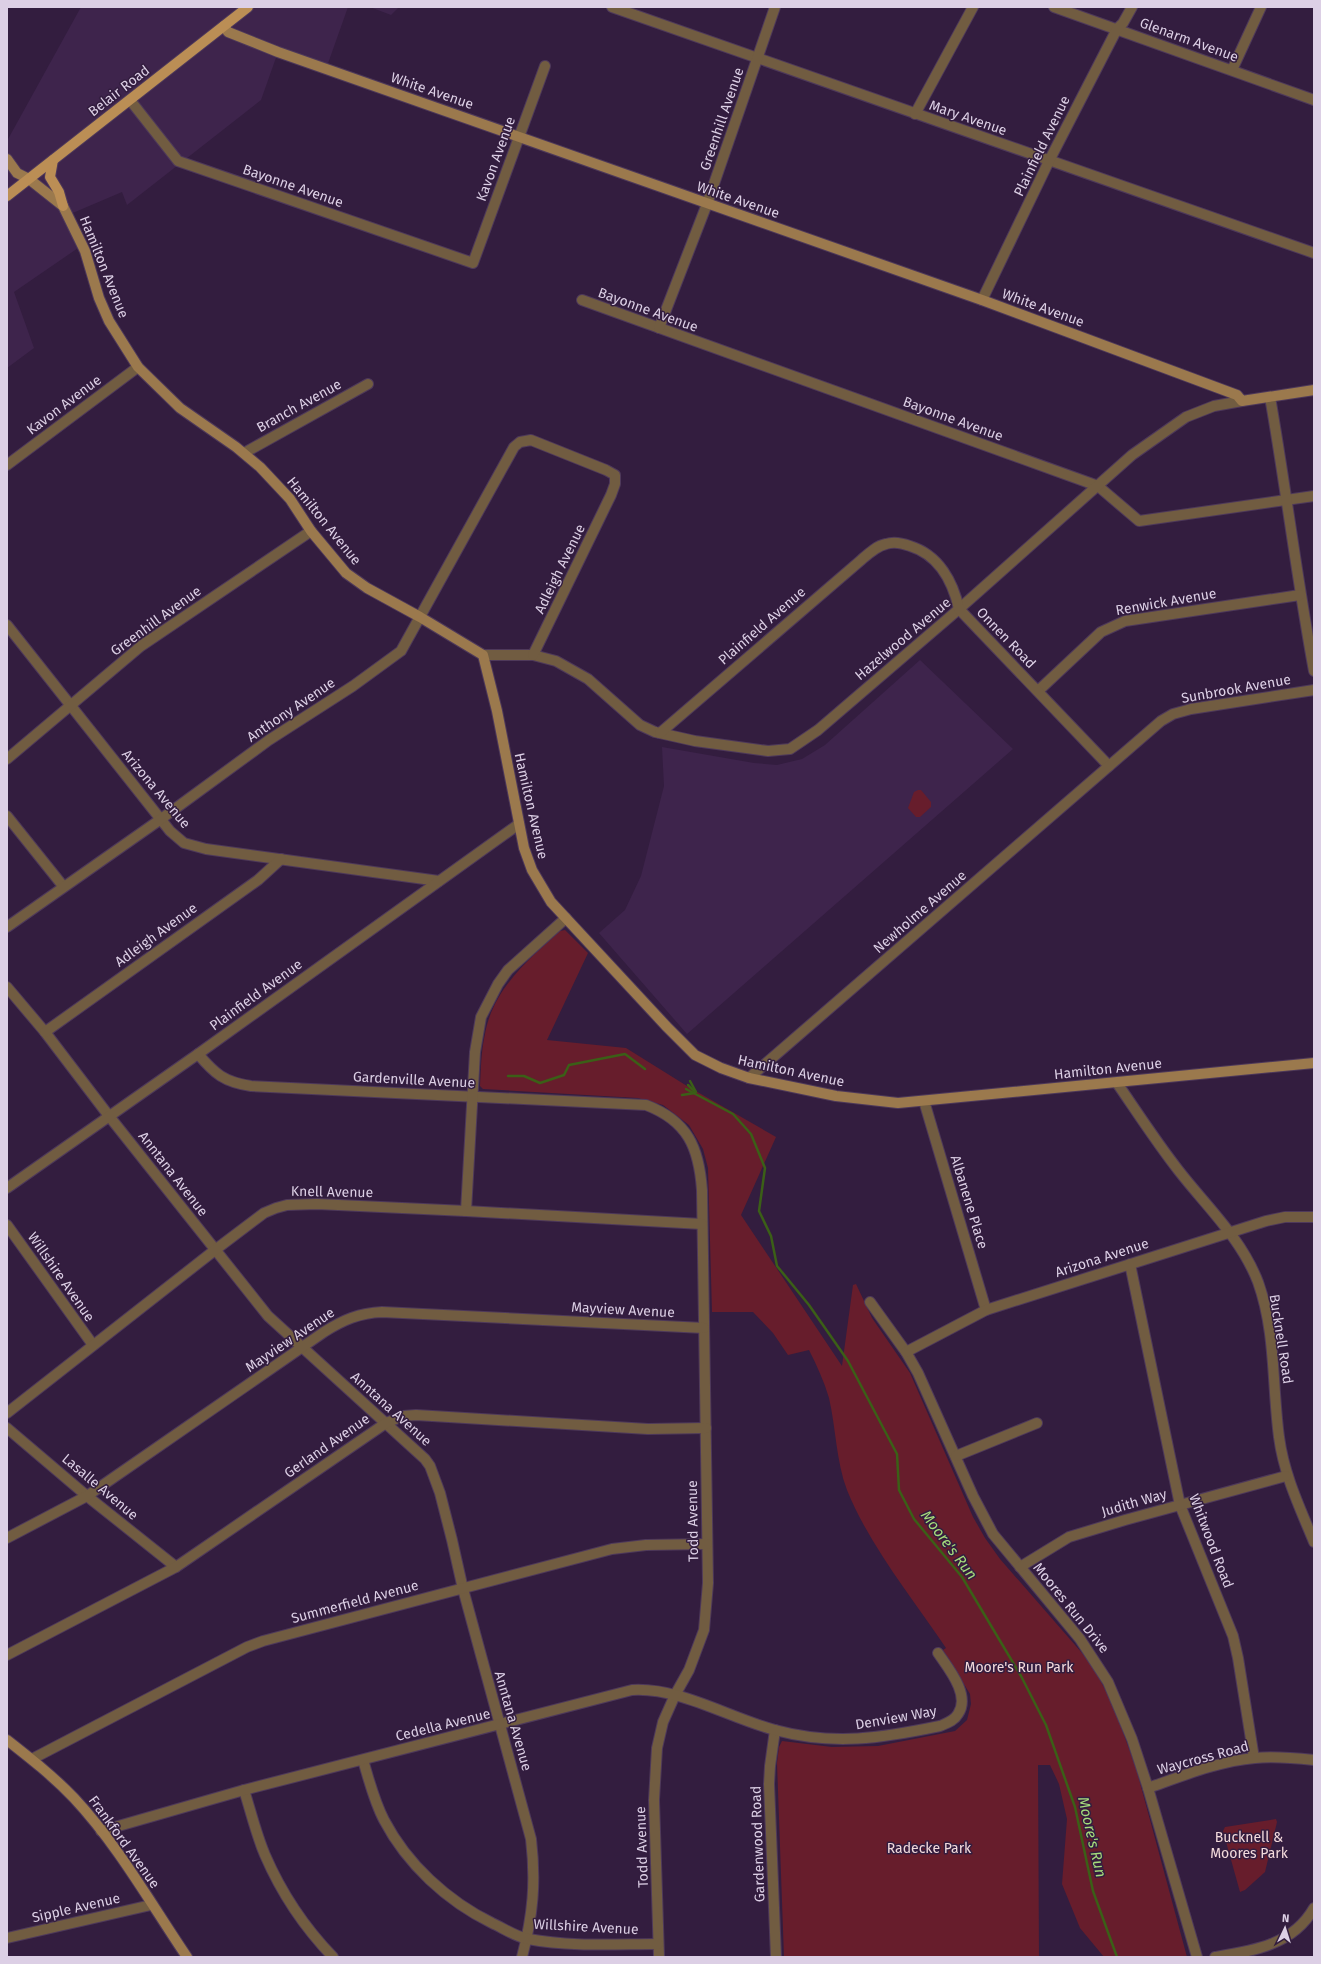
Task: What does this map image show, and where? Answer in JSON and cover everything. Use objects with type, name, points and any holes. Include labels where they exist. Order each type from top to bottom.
[{"type":"main road","name":"Belair Road","points":[[7,196],[248,7]]},
{"type":"main road","points":[[53,160],[50,177],[59,192],[63,206]]},
{"type":"street","name":"Mary Avenue","points":[[612,7],[1314,253]]},
{"type":"street","name":"Greenhill Avenue","points":[[659,328],[708,204],[776,7]]},
{"type":"street","points":[[915,114],[973,7]]},
{"type":"street","name":"Glenarm Avenue","points":[[1054,7],[1314,100]]},
{"type":"street","name":"Plainfield Avenue","points":[[982,300],[1049,161],[1117,29],[1123,23],[1132,7]]},
{"type":"street","points":[[1232,70],[1261,7]]},
{"type":"street","name":"White Avenue","points":[[224,26],[228,32],[278,52],[982,300],[1237,395],[1242,401]]},
{"type":"street","name":"Kavon Avenue","points":[[473,263],[545,66]]},
{"type":"street","name":"Bayonne Avenue","points":[[130,100],[178,161],[473,263]]},
{"type":"street","name":"Hamilton Avenue","points":[[7,159],[17,173],[28,179],[63,206],[84,251],[99,298],[109,321],[138,367],[180,408],[244,453],[280,488],[311,531],[346,573],[367,588],[420,617],[483,655],[497,711],[519,824],[532,870],[551,902],[659,1019],[695,1054],[721,1068],[749,1078],[836,1096],[898,1103],[1314,1063]]},
{"type":"street","name":"Bayonne Avenue","points":[[582,300],[1098,486],[1139,521],[1314,496]]},
{"type":"street","name":"Kavon Avenue","points":[[7,465],[138,367]]},
{"type":"street","name":"Branch Avenue","points":[[244,453],[368,384]]},
{"type":"street","name":"Hazelwood Avenue","points":[[483,655],[533,655],[556,661],[588,679],[640,725],[660,733],[768,751],[790,749],[818,730],[959,609],[1132,455],[1186,417],[1214,406],[1314,390]]},
{"type":"street","points":[[1270,397],[1287,500],[1300,595],[1314,671]]},
{"type":"street","name":"Adleigh Avenue","points":[[514,447],[525,441],[537,442],[606,470],[615,475],[616,479],[611,495],[533,655]]},
{"type":"street","name":"Anthony Avenue","points":[[7,927],[269,740],[401,651],[514,447]]},
{"type":"street","name":"Greenhill Avenue","points":[[7,759],[69,705],[142,646],[311,531]]},
{"type":"street","name":"Onnen Road","points":[[884,544],[893,542],[905,544],[925,552],[934,560],[946,575],[952,587],[959,609],[1108,766]]},
{"type":"street","name":"Plainfield Avenue","points":[[660,733],[860,561],[884,544]]},
{"type":"street","name":"Renwick Avenue","points":[[1038,691],[1101,632],[1125,621],[1300,595]]},
{"type":"street","name":"Arizona Avenue","points":[[7,625],[69,705],[160,819],[177,838],[191,846],[439,881]]},
{"type":"street","name":"Sunbrook Avenue","points":[[1108,766],[1148,732],[1173,714],[1191,708],[1314,690]]},
{"type":"street","name":"Newholme Avenue","points":[[749,1078],[1108,766]]},
{"type":"street","points":[[7,816],[63,886]]},
{"type":"street","name":"Plainfield Avenue","points":[[7,1188],[198,1054],[519,824]]},
{"type":"street","name":"Adleigh Avenue","points":[[45,1032],[258,880],[281,859]]},
{"type":"street","points":[[466,1210],[477,1036],[481,1017],[498,984],[508,970],[566,918]]},
{"type":"street","name":"Anntana Avenue","points":[[7,987],[45,1032],[109,1116],[268,1316],[425,1459],[430,1466],[440,1492],[463,1589],[531,1839],[534,1866],[534,1890],[532,1915],[522,1957]]},
{"type":"street","name":"Gardenville Avenue","points":[[198,1054],[214,1072],[222,1078],[235,1083],[250,1086],[640,1105]]},
{"type":"street","name":"Bucknell Road","points":[[1117,1082],[1180,1171],[1231,1232],[1258,1282],[1265,1309],[1274,1366],[1279,1437],[1286,1476],[1314,1542]]},
{"type":"street","name":"Albanene Place","points":[[924,1101],[986,1310]]},
{"type":"street","name":"Todd Avenue","points":[[640,1105],[652,1108],[670,1117],[681,1128],[693,1145],[700,1163],[702,1224],[708,1583],[704,1630],[689,1670],[675,1695],[663,1722],[657,1748],[654,1771],[654,1838],[659,1957]]},
{"type":"street","name":"Knell Avenue","points":[[7,1413],[264,1213],[287,1205],[466,1210],[702,1224]]},
{"type":"street","name":"Arizona Avenue","points":[[906,1352],[986,1310],[1231,1232],[1279,1219],[1314,1216]]},
{"type":"street","name":"Willshire Avenue","points":[[7,1225],[93,1345]]},
{"type":"street","name":"Whitwood Road","points":[[1130,1264],[1180,1505],[1233,1636],[1240,1666],[1254,1758]]},
{"type":"street","name":"Moores Run Drive","points":[[870,1302],[906,1352],[918,1373],[973,1496],[993,1534],[1080,1639],[1108,1682],[1130,1733],[1148,1788],[1196,1957]]},
{"type":"street","name":"Mayview Avenue","points":[[7,1538],[87,1496],[343,1320],[362,1314],[382,1312],[704,1328]]},
{"type":"street","name":"Gerland Avenue","points":[[7,1655],[176,1567],[386,1423],[403,1416],[416,1415],[641,1428],[706,1428]]},
{"type":"street","points":[[956,1456],[1037,1423]]},
{"type":"street","name":"Lasalle Avenue","points":[[7,1428],[87,1496],[176,1567]]},
{"type":"street","name":"Judith Way","points":[[1020,1567],[1067,1538],[1286,1476]]},
{"type":"street","name":"Summerfield Avenue","points":[[32,1759],[247,1647],[263,1641],[612,1549],[646,1545],[707,1544]]},
{"type":"street","name":"Denview Way","points":[[839,1740],[891,1736],[940,1726],[952,1721],[958,1715],[962,1707],[962,1700],[951,1674],[938,1653]]},
{"type":"street","name":"Cedella Avenue","points":[[101,1831],[244,1790],[499,1725],[620,1692],[644,1689],[675,1695],[775,1730],[809,1737],[839,1740]]},
{"type":"street","name":"Gardenwood Road","points":[[775,1730],[769,1784],[776,1957]]},
{"type":"street","name":"Frankford Avenue","points":[[7,1740],[32,1759],[73,1798],[101,1831],[187,1957]]},
{"type":"street","name":"Waycross Road","points":[[1148,1788],[1210,1768],[1254,1758],[1278,1757],[1314,1760]]},
{"type":"street","name":"Willshire Avenue","points":[[363,1760],[373,1794],[384,1820],[396,1840],[419,1868],[446,1895],[465,1908],[526,1939],[569,1943],[658,1944]]},
{"type":"street","points":[[244,1790],[265,1854],[279,1882],[309,1929],[333,1957]]},
{"type":"street","name":"Sipple Avenue","points":[[7,1938],[151,1905]]},
{"type":"street","points":[[1215,1957],[1265,1947],[1279,1942],[1302,1925],[1314,1908]]},
{"type":"shaded area","points":[[81,7],[348,7],[326,69],[278,52],[261,100],[127,205],[122,192],[68,215],[81,246],[14,292],[34,348],[7,368],[7,141]]},
{"type":"shaded area","points":[[370,7],[399,7],[391,15]]},
{"type":"shaded area","points":[[920,660],[1013,749],[687,1034],[599,933],[625,910],[641,876],[664,786],[662,747],[754,763],[777,765],[802,759],[825,745]]},
{"type":"green space","points":[[921,790],[931,802],[931,807],[920,817],[916,817],[908,808],[914,792]]},
{"type":"green space","name":"Moore's Run Park","points":[[565,930],[588,953],[547,1040],[626,1048],[687,1086],[776,1137],[741,1215],[842,1366],[853,1285],[856,1284],[872,1318],[910,1373],[973,1517],[985,1538],[1000,1559],[1082,1653],[1096,1672],[1113,1705],[1136,1768],[1187,1957],[1104,1957],[1080,1928],[1062,1884],[1067,1819],[1059,1784],[1050,1765],[1038,1765],[1039,1957],[784,1957],[777,1763],[779,1747],[782,1741],[832,1747],[878,1746],[955,1731],[967,1720],[971,1704],[970,1694],[943,1650],[946,1648],[879,1551],[856,1511],[843,1479],[829,1398],[809,1350],[788,1355],[773,1333],[753,1312],[712,1312],[708,1168],[703,1149],[689,1125],[663,1105],[638,1098],[483,1089],[480,1086],[481,1060],[484,1040],[489,1018],[496,1003],[504,989],[524,964],[560,931]]},
{"type":"green space","name":"Bucknell & Moores Park","points":[[1276,1819],[1277,1822],[1265,1872],[1245,1890],[1240,1892],[1223,1831],[1225,1827]]},
{"type":"waterway","points":[[508,1076],[524,1076],[540,1083],[564,1075],[569,1065],[625,1054],[645,1069]]},
{"type":"waterway","name":"Moore's Run","points":[[690,1081],[696,1092]]},
{"type":"waterway","name":"Moore's Run","points":[[688,1085],[694,1091]]},
{"type":"waterway","name":"Moore's Run","points":[[686,1089],[733,1114],[751,1134],[765,1168],[759,1211],[771,1236],[777,1266],[809,1305],[848,1361],[897,1454],[899,1490],[914,1519],[962,1577],[1021,1676],[1046,1725],[1075,1807],[1093,1891],[1117,1957]]},
{"type":"waterway","name":"Moore's Run","points":[[682,1095],[695,1093]]},
{"type":"park label","name":"Radecke Park","points":[[929,1848]]}]
